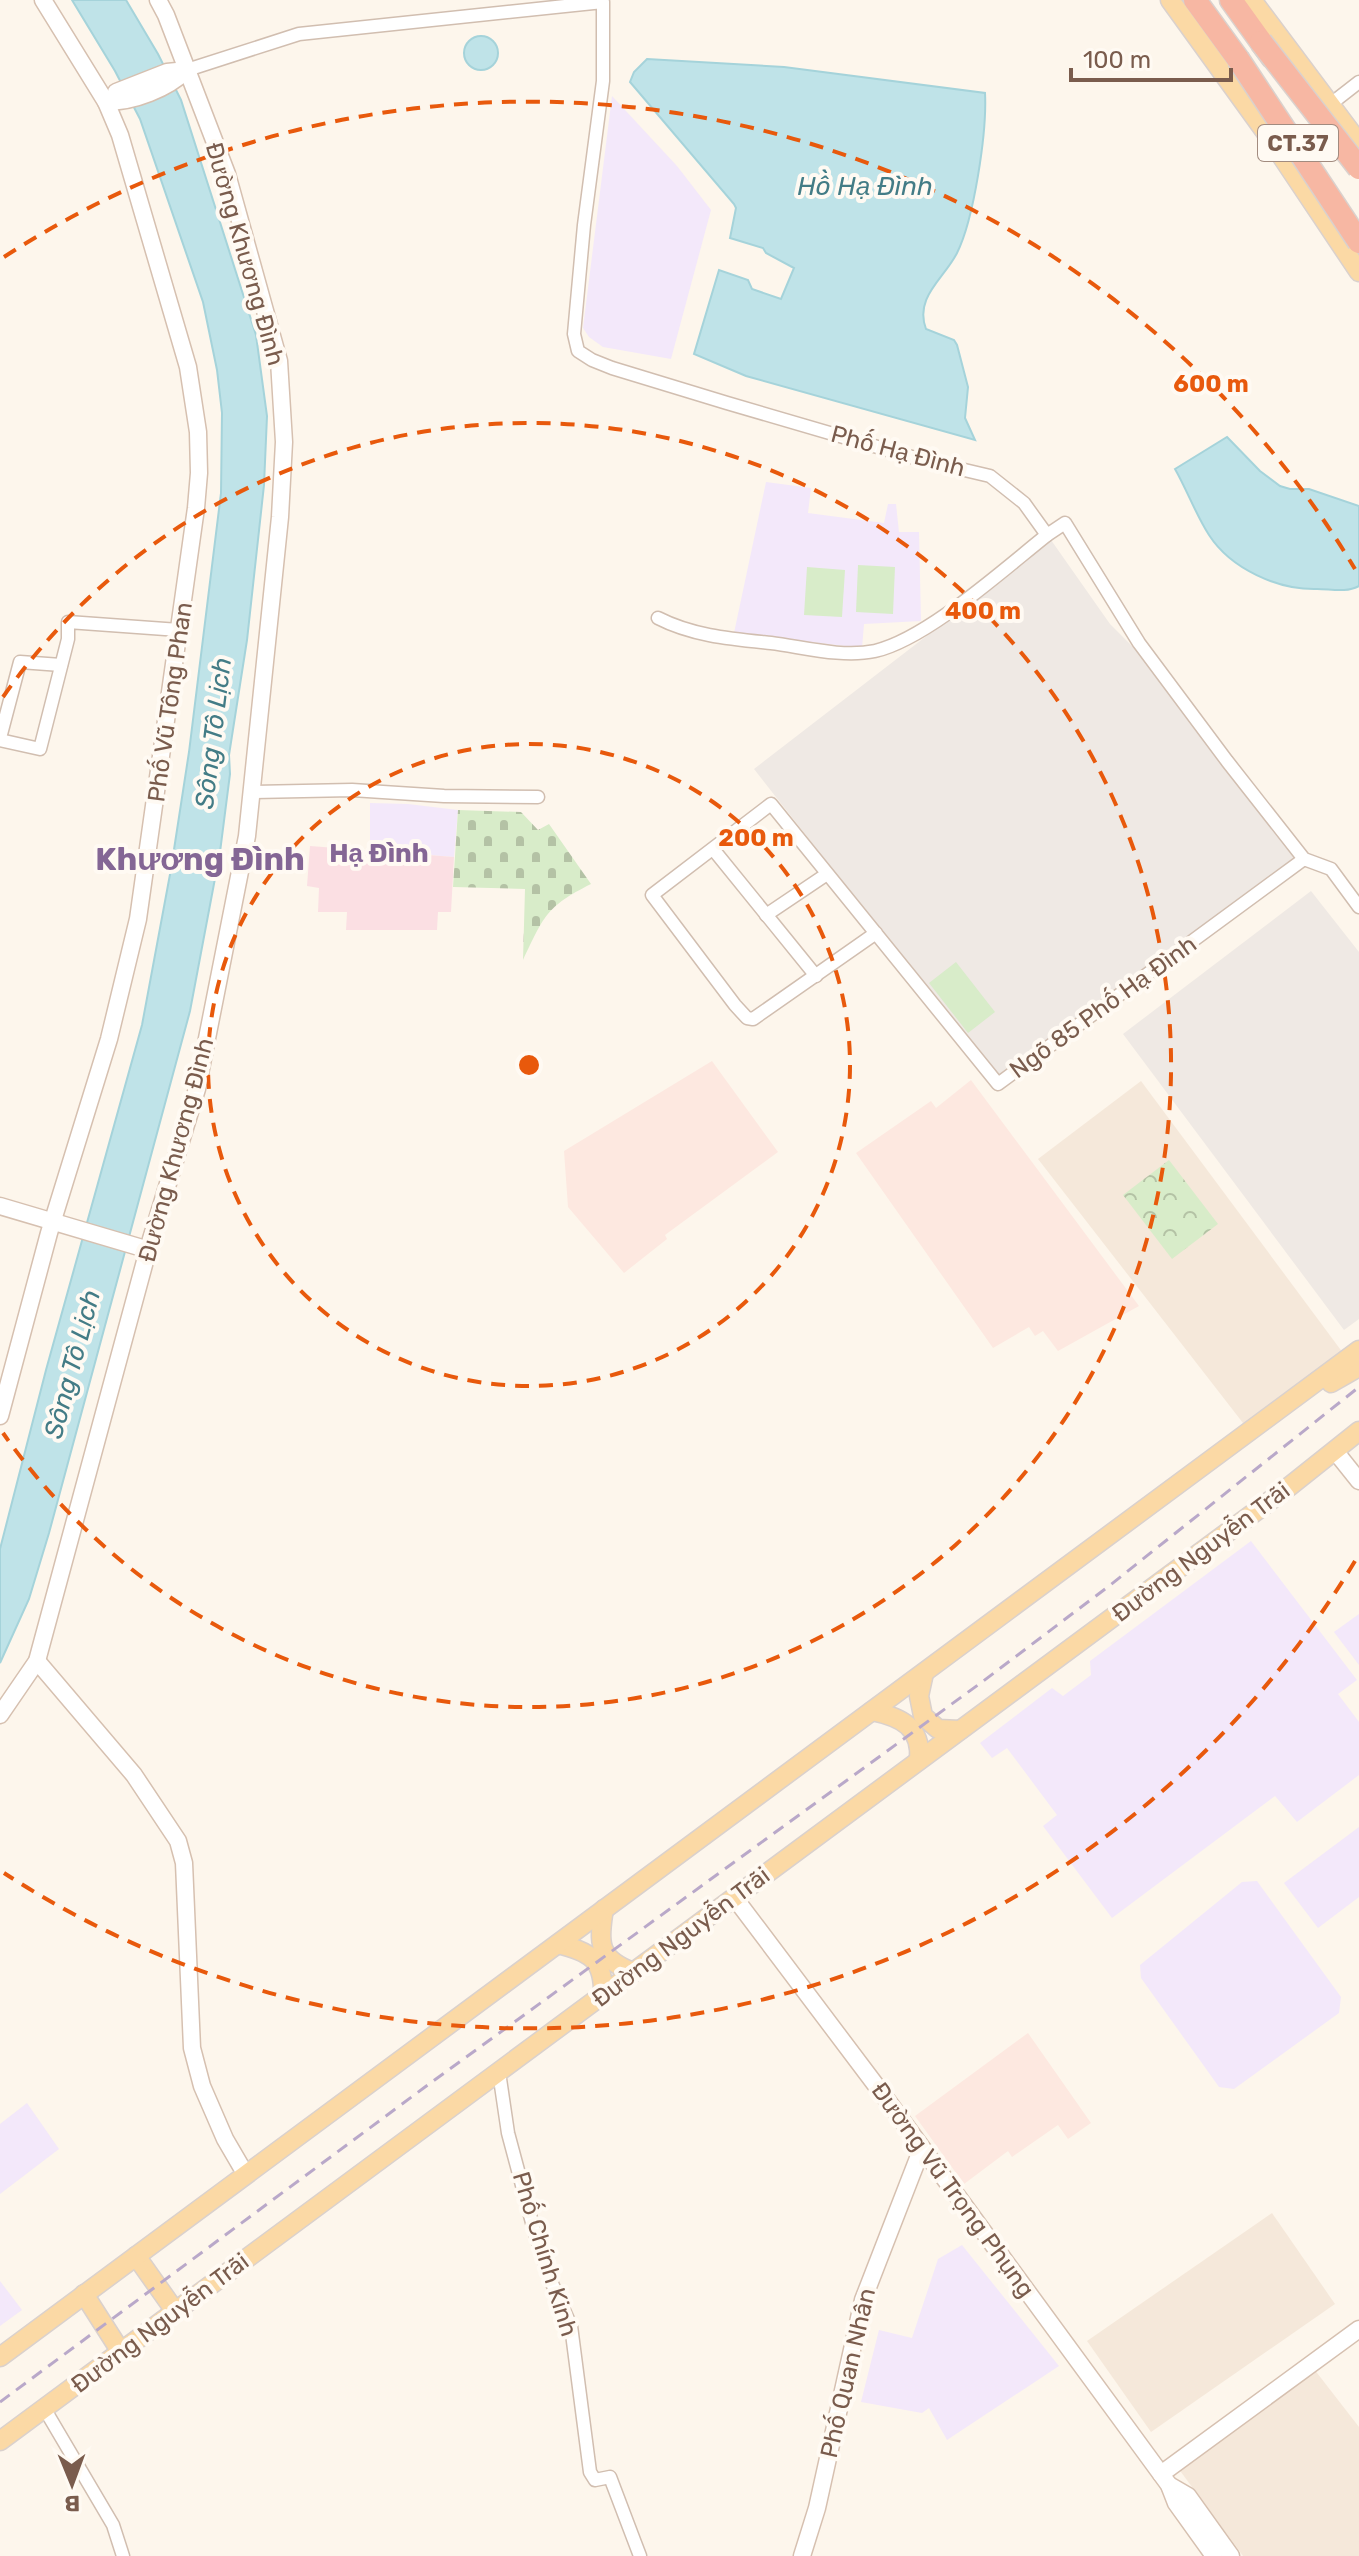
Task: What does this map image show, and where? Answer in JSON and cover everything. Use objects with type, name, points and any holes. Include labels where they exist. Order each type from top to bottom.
[{"type":"highway","name":"CT.37","points":[[1195,0],[1359,227]]},
{"type":"highway","name":"CT.37","points":[[1234,0],[1260,28],[1359,178]]},
{"type":"highway","points":[[1260,28],[1359,169]]},
{"type":"highway","points":[[1238,59],[1359,242]]},
{"type":"main road","name":"Phố Vũ Tông Phan","points":[[0,1416],[60,1222],[138,919],[199,473],[195,399],[164,276],[120,135],[114,99],[43,0]]},
{"type":"main road","name":"Đường Khương Đình","points":[[0,1715],[37,1661],[143,1248],[197,1089],[247,836],[280,517],[284,442],[279,361],[227,174],[158,0]]},
{"type":"main road","points":[[1170,0],[1264,130],[1359,272]]},
{"type":"main road","points":[[1252,0],[1260,28],[1332,103],[1359,143]]},
{"type":"main road","points":[[114,99],[187,70]]},
{"type":"main road","points":[[1334,236],[1359,217]]},
{"type":"main road","points":[[0,1206],[143,1248]]},
{"type":"main road","points":[[0,2357],[1359,1350]]},
{"type":"main road","points":[[1250,1432],[1359,1367]]},
{"type":"main road","points":[[1290,1486],[1359,1418]]},
{"type":"main road","name":"Đường Nguyễn Trãi","points":[[0,2441],[1290,1486],[1359,1431]]},
{"type":"main road","points":[[1335,1451],[1359,1481]]},
{"type":"main road","points":[[37,1661],[134,1775],[178,1841],[184,1863],[192,2048],[202,2086],[225,2139],[246,2175]]},
{"type":"main road","points":[[924,1673],[919,1696],[923,1716],[938,1729],[960,1730]]},
{"type":"main road","points":[[872,1711],[895,1716],[906,1724],[918,1741],[919,1760]]},
{"type":"main road","name":"Đường Vũ Trọng Phụng","points":[[734,1897],[1165,2479],[1176,2503],[1214,2556]]},
{"type":"main road","points":[[604,1909],[600,1932],[605,1954],[612,1963],[633,1972]]},
{"type":"main road","points":[[558,1944],[588,1954],[602,1970],[603,1995]]},
{"type":"main road","name":"Phố Quan Nhân","points":[[802,2556],[817,2508],[863,2300],[922,2148]]},
{"type":"main road","points":[[136,2256],[175,2311]]},
{"type":"main road","points":[[84,2294],[121,2352]]},
{"type":"main road","points":[[1165,2479],[1359,2329]]},
{"type":"main road","name":"Đường Vũ Trọng Phụng","points":[[1165,2479],[1188,2496],[1231,2556]]},
{"type":"street","name":"Phố Hạ Đình","points":[[187,70],[299,34],[603,2],[603,81],[584,225],[574,334],[578,351],[612,368],[727,403],[922,460],[990,476],[1024,503],[1047,535]]},
{"type":"street","points":[[1332,103],[1359,82]]},
{"type":"street","points":[[658,618],[681,630],[729,638],[845,653],[872,652],[894,645],[952,609],[1065,523],[1139,643],[1304,859],[1331,869],[1359,907]]},
{"type":"street","points":[[61,665],[20,662],[0,739],[40,749],[68,639],[68,622],[179,630]]},
{"type":"street","points":[[253,792],[352,790],[444,796],[538,797]]},
{"type":"street","name":"Ngõ 85 Phố Hạ Đình","points":[[713,849],[771,804],[998,1084],[1304,859]]},
{"type":"street","points":[[816,976],[713,849],[652,895],[747,1018],[753,1019],[816,976],[876,933]]},
{"type":"street","points":[[766,915],[827,874]]},
{"type":"street","name":"Phố Chính Kinh","points":[[499,2072],[508,2133],[534,2230],[550,2279],[571,2326],[590,2472],[595,2480],[610,2477],[640,2556]]},
{"type":"street","points":[[44,2408],[113,2525],[123,2556]]},
{"type":"shaded area","points":[[612,96],[677,166],[711,210],[671,359],[603,347],[583,328]]},
{"type":"shaded area","points":[[766,482],[811,488],[808,513],[884,523],[888,504],[896,504],[899,532],[919,532],[921,621],[864,624],[862,648],[734,633]]},
{"type":"shaded area","points":[[1051,540],[1110,624],[1139,653],[1296,860],[999,1081],[754,769]]},
{"type":"shaded area","points":[[370,803],[458,810],[454,857],[370,850]]},
{"type":"shaded area","points":[[310,846],[454,857],[451,912],[438,912],[437,930],[346,930],[347,912],[318,912],[319,888],[307,886]]},
{"type":"shaded area","points":[[1311,891],[1359,952],[1359,1319],[1344,1330],[1123,1034]]},
{"type":"shaded area","points":[[712,1061],[778,1152],[665,1235],[667,1239],[624,1273],[568,1207],[564,1151]]},
{"type":"shaded area","points":[[971,1080],[1139,1306],[1058,1351],[1043,1331],[1035,1336],[1029,1327],[993,1348],[856,1153],[931,1101],[936,1108]]},
{"type":"shaded area","points":[[1141,1081],[1346,1357],[1250,1432],[1038,1159]]},
{"type":"shaded area","points":[[1251,1541],[1357,1680],[1338,1694],[1359,1722],[1359,1775],[1297,1822],[1275,1796],[1112,1918],[1043,1826],[1057,1815],[1007,1748],[992,1758],[980,1743],[1052,1688],[1063,1696],[1091,1675],[1090,1661]]},
{"type":"shaded area","points":[[1359,1614],[1359,1665],[1334,1632]]},
{"type":"shaded area","points":[[1359,1827],[1359,1897],[1318,1928],[1284,1883]]},
{"type":"shaded area","points":[[1257,1881],[1341,1997],[1339,2013],[1234,2089],[1219,2087],[1141,1978],[1140,1965],[1242,1882]]},
{"type":"shaded area","points":[[1028,2033],[1091,2123],[1068,2139],[1058,2125],[1012,2157],[1008,2151],[964,2184],[915,2116]]},
{"type":"shaded area","points":[[27,2103],[59,2149],[0,2194],[0,2124]]},
{"type":"shaded area","points":[[1272,2213],[1335,2304],[1151,2432],[1087,2341]]},
{"type":"shaded area","points":[[962,2245],[1059,2366],[947,2440],[929,2408],[922,2413],[861,2402],[879,2330],[912,2338],[938,2259]]},
{"type":"shaded area","points":[[0,2281],[22,2310],[0,2326]]},
{"type":"shaded area","points":[[1314,2369],[1359,2427],[1359,2556],[1243,2556],[1178,2468]]},
{"type":"green space","points":[[858,565],[895,567],[893,614],[856,612]]},
{"type":"green space","points":[[807,567],[845,570],[842,617],[804,615]]},
{"type":"green space","points":[[458,810],[521,812],[538,830],[549,824],[591,884],[548,914],[523,960],[525,889],[453,887]]},
{"type":"green space","points":[[956,962],[995,1012],[968,1033],[929,983]]},
{"type":"green space","points":[[1169,1160],[1218,1224],[1172,1259],[1123,1195]]},
{"type":"water","name":"Sông Tô Lịch","points":[[72,0],[126,0],[181,100],[256,335],[267,416],[264,485],[247,640],[229,755],[230,774],[220,852],[190,1011],[49,1533],[29,1599],[0,1663],[0,1549],[46,1370],[142,1025],[189,752],[221,493],[222,413],[203,302],[140,119]]},
{"type":"water","points":[[481,36],[493,41],[498,53],[493,65],[481,70],[469,65],[464,53],[469,41]]},
{"type":"water","name":"Hồ Hạ Đình","points":[[647,59],[784,67],[985,93],[982,152],[969,219],[957,253],[927,298],[923,318],[926,329],[954,340],[957,345],[968,387],[965,418],[975,440],[746,376],[694,354],[719,270],[748,280],[752,289],[781,299],[794,268],[766,253],[763,248],[730,238],[736,208],[734,204],[630,82],[634,72]]},
{"type":"water","points":[[1227,437],[1260,471],[1280,486],[1309,489],[1359,506],[1359,586],[1338,590],[1287,586],[1257,575],[1218,547],[1204,527],[1175,469]]},
{"type":"railway","points":[[0,2402],[425,2087],[982,1682],[1109,1586],[1359,1387]]},
{"type":"district","name":"Hạ Đình","points":[[379,853]]},
{"type":"district","name":"Khương Đình","points":[[200,859]]}]
